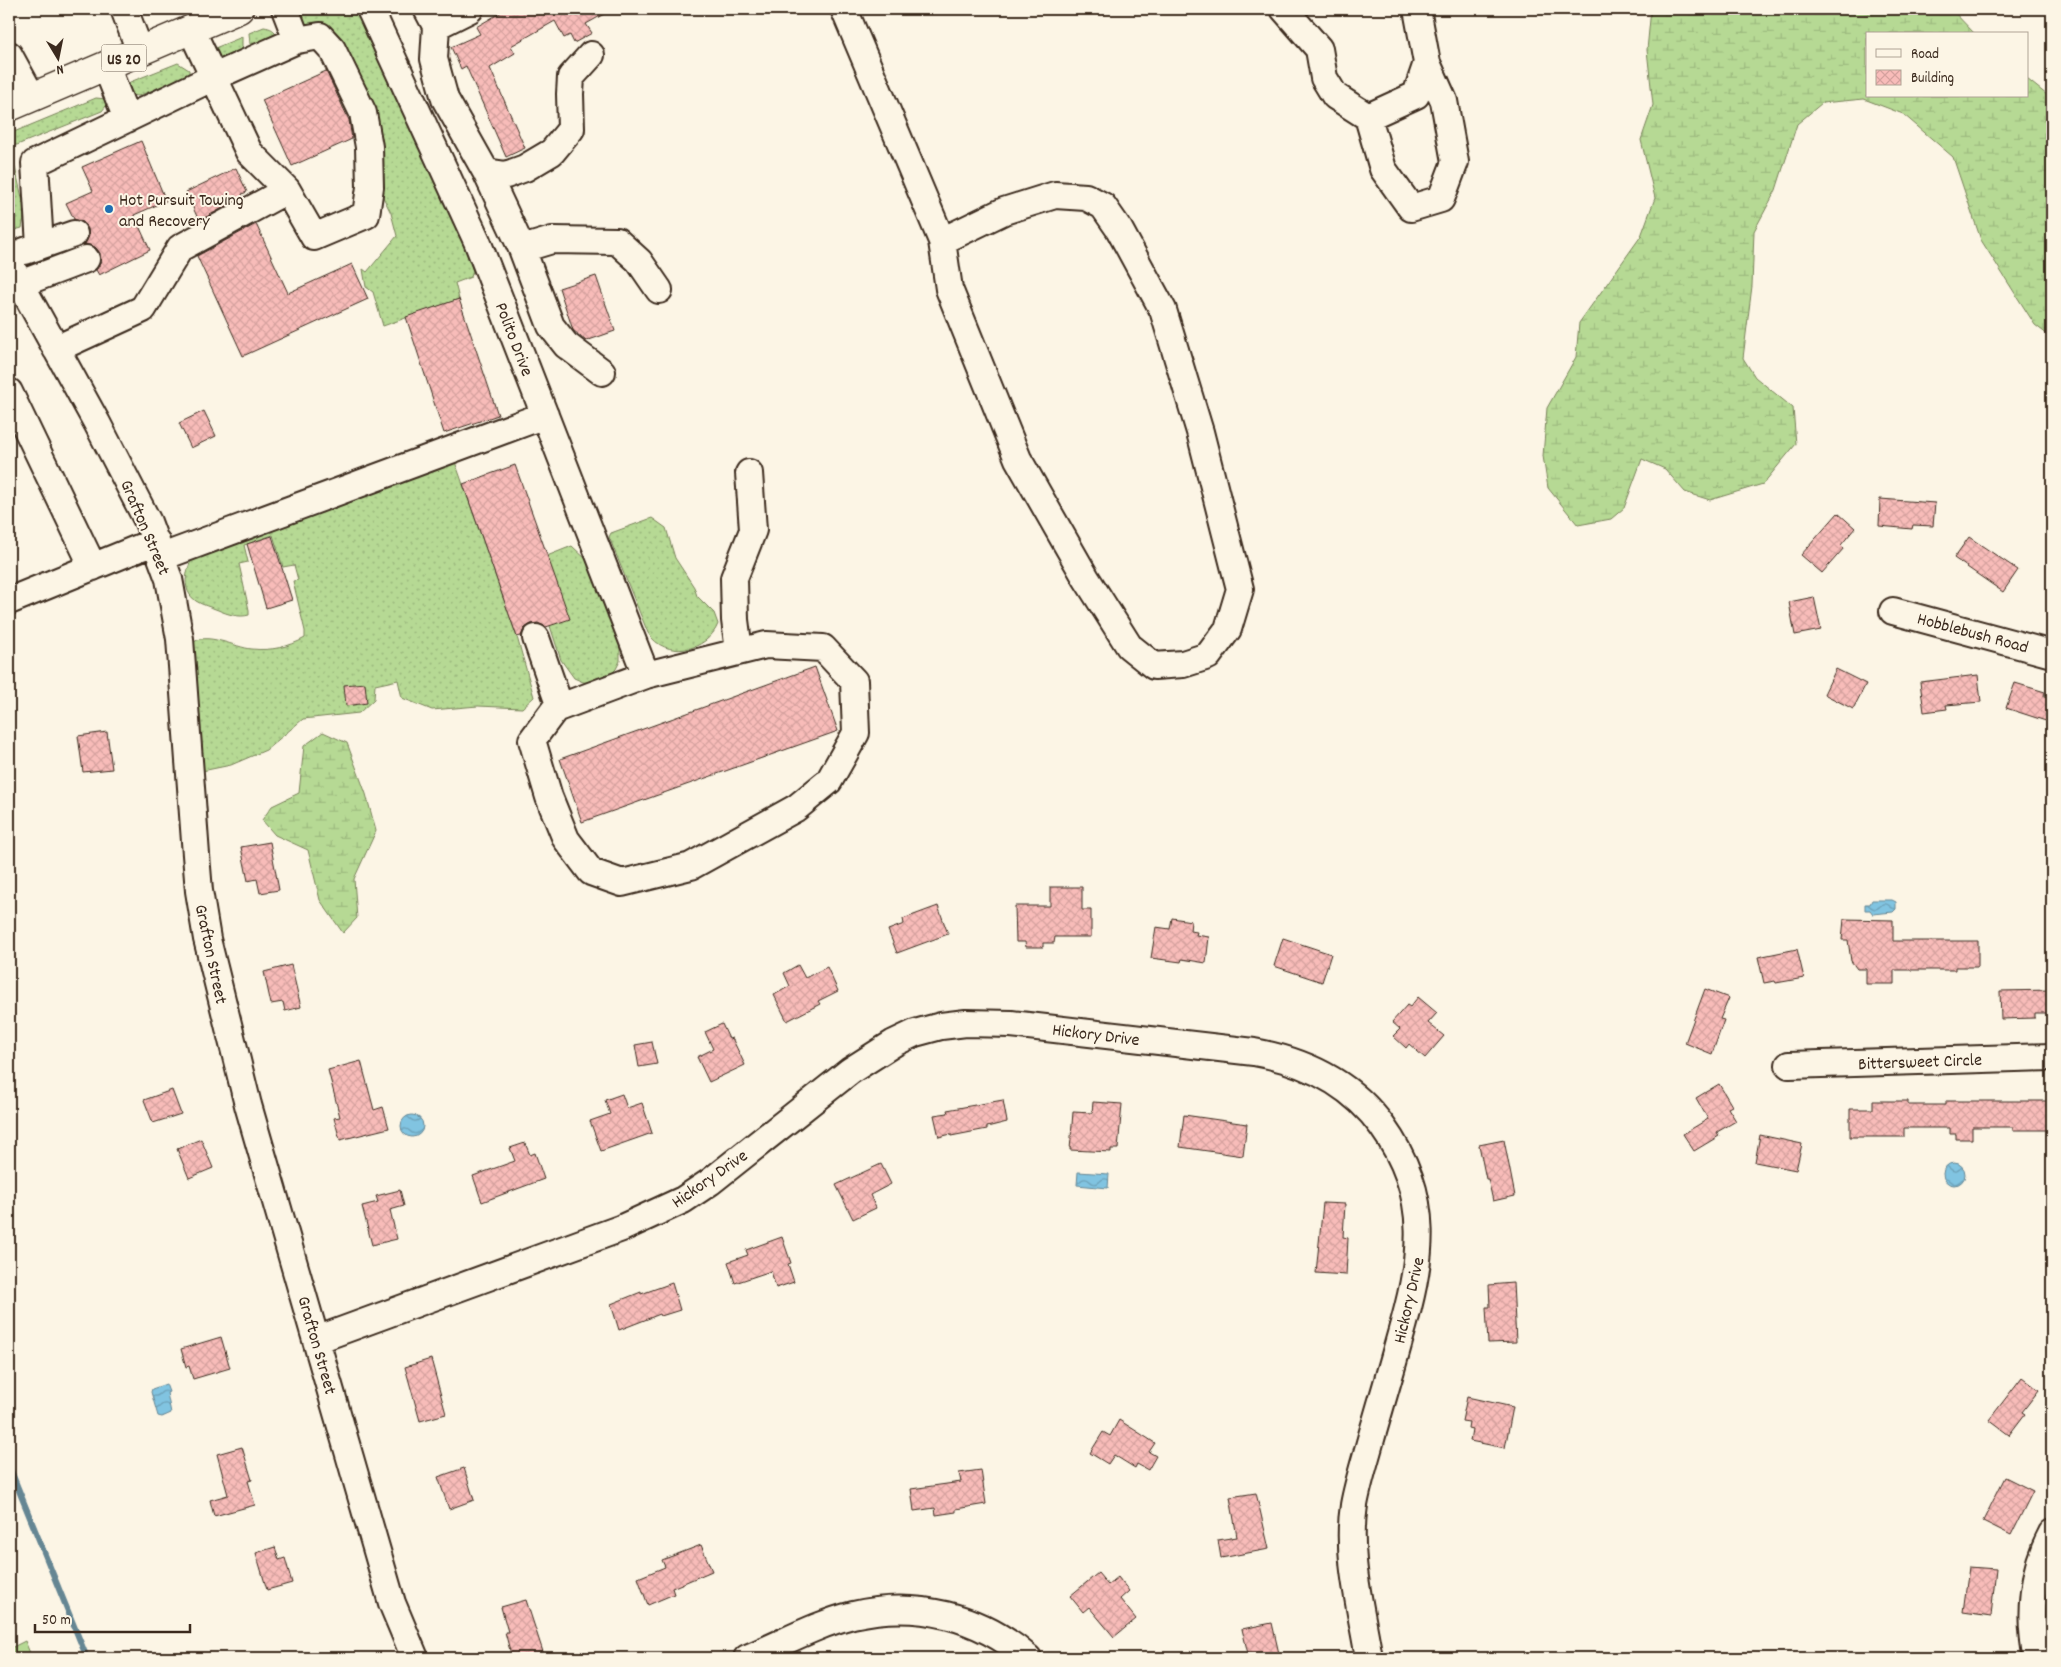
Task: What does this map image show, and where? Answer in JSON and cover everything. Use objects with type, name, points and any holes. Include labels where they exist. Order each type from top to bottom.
[{"type":"main road","name":"US 20","points":[[20,102],[239,9]]},
{"type":"street","points":[[124,9],[140,51]]},
{"type":"street","points":[[285,9],[297,40]]},
{"type":"street","name":"Polito Drive","points":[[370,9],[477,240],[646,675]]},
{"type":"street","points":[[470,9],[432,17],[434,59],[444,98],[486,172],[522,249],[552,326],[566,345],[602,372]]},
{"type":"street","points":[[844,9],[942,241],[949,289],[1018,459],[1086,578],[1129,646],[1154,666],[1184,664],[1208,656],[1228,629],[1240,589],[1200,432],[1163,310],[1119,229],[1103,206],[1086,197],[1055,195],[1004,211],[942,241]]},
{"type":"street","points":[[1284,9],[1319,49],[1324,78],[1335,96],[1368,117],[1383,169],[1411,208],[1441,199],[1455,162],[1444,101],[1427,63],[1417,9]]},
{"type":"street","points":[[40,246],[35,163],[214,77],[297,40],[320,36],[332,49],[363,113],[369,147],[370,187],[366,215],[314,238],[287,190],[249,152],[214,77],[191,30]]},
{"type":"street","points":[[9,55],[20,102]]},
{"type":"street","points":[[486,172],[506,175],[525,168],[552,152],[571,129],[571,77],[591,55]]},
{"type":"street","points":[[1368,117],[1416,95],[1427,63]]},
{"type":"street","points":[[106,66],[127,119]]},
{"type":"street","points":[[56,349],[143,309],[180,248],[287,190]]},
{"type":"street","points":[[9,257],[74,234]]},
{"type":"street","points":[[522,249],[552,240],[617,241],[639,261],[659,290]]},
{"type":"street","points":[[14,274],[86,259]]},
{"type":"street","name":"Grafton Street","points":[[14,274],[97,423],[148,522],[169,579],[180,639],[196,855],[205,927],[248,1106],[392,1603],[415,1658]]},
{"type":"street","points":[[9,392],[93,567]]},
{"type":"street","points":[[9,601],[93,567],[159,549],[544,415]]},
{"type":"street","points":[[739,651],[735,620],[734,578],[753,530],[749,473]]},
{"type":"street","name":"Hobblebush Road","points":[[1893,611],[2052,654]]},
{"type":"street","points":[[536,638],[560,707]]},
{"type":"street","points":[[766,644],[823,648],[854,681],[856,733],[829,782],[796,808],[691,866],[622,883],[591,872],[566,839],[549,797],[532,740],[555,709],[646,675],[739,651],[766,644]]},
{"type":"street","name":"Hickory Drive","points":[[316,1340],[622,1228],[676,1203],[710,1182],[850,1071],[894,1043],[915,1033],[941,1026],[966,1023],[1015,1024],[1279,1056],[1324,1075],[1362,1103],[1390,1138],[1410,1179],[1416,1201],[1420,1246],[1413,1292],[1359,1483],[1352,1525],[1354,1570],[1369,1658]]},
{"type":"street","name":"Bittersweet Circle","points":[[1788,1065],[2052,1057]]},
{"type":"street","points":[[2037,1658],[2031,1619],[2034,1592],[2039,1566],[2052,1533]]},
{"type":"street","points":[[746,1658],[852,1616],[900,1609],[949,1615],[972,1622],[994,1633],[1028,1658]]},
{"type":"green space","points":[[308,9],[351,9],[361,14],[463,241],[473,271],[471,277],[455,283],[459,299],[383,326],[373,292],[366,287],[363,269],[367,272],[397,236],[391,213],[375,181],[379,155],[300,15]]},
{"type":"green space","points":[[1651,9],[1951,9],[1973,32],[1866,32],[1866,98],[2028,98],[2028,80],[2052,99],[2052,338],[2035,325],[1981,240],[1953,157],[1903,114],[1864,99],[1822,103],[1797,124],[1776,190],[1754,231],[1752,286],[1743,358],[1755,377],[1793,408],[1796,444],[1763,484],[1710,500],[1685,492],[1665,469],[1642,459],[1624,508],[1611,519],[1578,525],[1548,488],[1543,456],[1547,408],[1576,357],[1579,323],[1641,236],[1655,198],[1641,140],[1653,105],[1647,50]]},
{"type":"green space","points":[[264,27],[275,32],[277,36],[255,47],[250,44],[249,33]]},
{"type":"green space","points":[[242,37],[242,47],[246,51],[217,63],[212,52],[215,48]]},
{"type":"green space","points":[[178,63],[189,70],[185,77],[138,96],[132,95],[128,90],[130,82]]},
{"type":"green space","points":[[96,98],[106,99],[106,106],[102,111],[17,145],[9,145],[9,134]]},
{"type":"green space","points":[[9,147],[25,211],[22,228],[11,231],[9,226]]},
{"type":"green space","points":[[454,459],[517,637],[534,697],[522,708],[478,706],[432,710],[402,698],[398,680],[375,685],[374,699],[359,713],[303,719],[266,750],[231,765],[202,771],[192,644],[197,640],[212,639],[245,648],[273,649],[293,644],[305,638],[305,631],[293,581],[298,580],[294,565],[283,567],[273,535],[244,545],[248,562],[239,564],[249,615],[237,616],[225,613],[201,604],[191,597],[186,581],[192,558]]},
{"type":"green space","points":[[652,518],[666,528],[675,558],[694,587],[697,596],[714,613],[718,624],[713,634],[696,646],[675,649],[655,642],[648,633],[609,537],[611,533]]},
{"type":"green space","points":[[572,546],[588,561],[620,644],[620,661],[616,669],[609,676],[592,683],[574,678],[561,660],[550,626],[547,556]]},
{"type":"green space","points":[[323,732],[347,743],[366,794],[376,831],[354,879],[357,918],[343,933],[320,900],[308,850],[275,835],[262,820],[272,806],[299,793],[304,746]]},
{"type":"green space","points":[[25,1641],[32,1658],[9,1658],[9,1649]]},
{"type":"water","points":[[1872,900],[1892,900],[1896,902],[1896,909],[1893,912],[1873,914],[1870,910],[1865,910],[1865,904],[1870,904]]},
{"type":"water","points":[[408,1115],[416,1115],[423,1122],[423,1130],[416,1137],[408,1137],[401,1130],[401,1122]]},
{"type":"water","points":[[1954,1163],[1962,1166],[1965,1174],[1962,1182],[1954,1185],[1946,1182],[1943,1174],[1946,1166]]},
{"type":"water","points":[[1078,1172],[1109,1174],[1108,1188],[1077,1185]]},
{"type":"water","points":[[166,1384],[169,1392],[167,1393],[171,1413],[162,1417],[158,1416],[151,1392],[152,1389]]},
{"type":"building","points":[[507,9],[613,9],[586,24],[592,33],[574,43],[570,35],[564,38],[555,21],[511,46],[515,53],[490,68],[525,148],[506,157],[466,66],[461,69],[451,47],[480,34],[476,27]]},
{"type":"building","points":[[326,71],[349,120],[352,139],[292,166],[262,100]]},
{"type":"building","name":"Hot Pursuit Towing and Recovery","points":[[141,141],[166,201],[134,215],[150,250],[99,275],[96,270],[101,262],[100,253],[95,247],[85,244],[89,236],[88,229],[83,222],[74,219],[66,203],[93,191],[82,167]]},
{"type":"building","points":[[236,168],[247,192],[242,194],[243,197],[199,221],[186,192]]},
{"type":"building","points":[[256,224],[288,293],[352,264],[368,299],[243,356],[197,256]]},
{"type":"building","points":[[596,276],[615,331],[586,341],[573,330],[559,288]]},
{"type":"building","points":[[459,299],[498,415],[444,433],[406,317]]},
{"type":"building","points":[[204,411],[216,436],[191,448],[179,423]]},
{"type":"building","points":[[515,465],[570,619],[546,627],[538,623],[531,624],[524,629],[521,636],[517,637],[463,484]]},
{"type":"building","points":[[1880,499],[1935,503],[1933,526],[1913,525],[1912,529],[1879,526]]},
{"type":"building","points":[[1838,513],[1855,528],[1841,545],[1844,548],[1822,573],[1801,555]]},
{"type":"building","points":[[272,536],[292,600],[266,608],[247,544]]},
{"type":"building","points":[[1969,537],[2018,570],[2003,592],[1954,558]]},
{"type":"building","points":[[1814,597],[1821,630],[1795,635],[1789,602]]},
{"type":"building","points":[[815,667],[838,731],[582,822],[560,759]]},
{"type":"building","points":[[1836,669],[1866,684],[1853,709],[1824,694]]},
{"type":"building","points":[[1978,675],[1981,702],[1946,705],[1947,709],[1924,712],[1920,682]]},
{"type":"building","points":[[365,683],[367,703],[346,706],[344,685]]},
{"type":"building","points":[[2015,683],[2045,692],[2044,696],[2052,699],[2052,723],[2006,708]]},
{"type":"building","points":[[107,732],[112,769],[83,772],[78,736]]},
{"type":"building","points":[[270,842],[279,890],[260,893],[257,879],[248,881],[241,847]]},
{"type":"building","points":[[1050,887],[1082,887],[1082,910],[1091,910],[1091,937],[1055,937],[1054,943],[1043,943],[1043,947],[1026,947],[1025,942],[1016,942],[1015,906],[1050,906]]},
{"type":"building","points":[[938,906],[948,934],[897,953],[888,930],[904,924],[903,919]]},
{"type":"building","points":[[1172,918],[1191,921],[1190,931],[1197,932],[1196,935],[1209,937],[1206,963],[1182,959],[1181,962],[1151,958],[1156,927],[1170,929]]},
{"type":"building","points":[[1844,919],[1893,920],[1893,941],[1978,941],[1978,967],[1955,967],[1955,970],[1894,970],[1894,984],[1866,984],[1866,969],[1857,969],[1851,961],[1848,940],[1842,940]]},
{"type":"building","points":[[1283,938],[1331,954],[1322,982],[1274,966]]},
{"type":"building","points":[[1797,949],[1804,978],[1764,983],[1758,957]]},
{"type":"building","points":[[291,965],[301,1007],[285,1011],[283,1002],[271,1004],[264,972]]},
{"type":"building","points":[[798,965],[805,978],[827,967],[838,991],[818,1001],[820,1004],[787,1021],[774,995],[790,986],[784,973]]},
{"type":"building","points":[[1705,989],[1729,998],[1720,1019],[1724,1020],[1712,1054],[1685,1043]]},
{"type":"building","points":[[2052,990],[2052,1013],[2035,1013],[2035,1018],[2001,1019],[2000,991]]},
{"type":"building","points":[[1418,997],[1437,1013],[1428,1023],[1444,1036],[1425,1058],[1409,1044],[1406,1048],[1393,1036],[1400,1029],[1392,1022],[1407,1005],[1410,1007]]},
{"type":"building","points":[[722,1024],[729,1039],[732,1038],[745,1065],[709,1082],[697,1057],[713,1049],[705,1032]]},
{"type":"building","points":[[652,1042],[657,1064],[639,1067],[635,1045]]},
{"type":"building","points":[[361,1061],[374,1110],[383,1107],[389,1128],[340,1140],[334,1118],[340,1117],[328,1070]]},
{"type":"building","points":[[1719,1084],[1732,1106],[1728,1108],[1736,1121],[1717,1132],[1719,1136],[1694,1151],[1683,1134],[1708,1119],[1696,1098]]},
{"type":"building","points":[[172,1090],[181,1114],[153,1123],[144,1100]]},
{"type":"building","points":[[622,1094],[627,1108],[642,1103],[652,1133],[601,1151],[590,1121],[610,1114],[605,1100]]},
{"type":"building","points":[[1003,1100],[1007,1122],[987,1127],[987,1129],[939,1137],[934,1115],[948,1113],[947,1110]]},
{"type":"building","points":[[1873,1101],[1908,1101],[1908,1105],[1946,1105],[1946,1101],[2050,1101],[2052,1130],[2013,1130],[2013,1127],[1972,1127],[1972,1139],[1956,1139],[1956,1134],[1950,1134],[1950,1128],[1904,1128],[1904,1137],[1850,1137],[1850,1109],[1873,1109]]},
{"type":"building","points":[[1093,1102],[1122,1104],[1118,1149],[1111,1149],[1111,1152],[1070,1150],[1073,1112],[1092,1113]]},
{"type":"building","points":[[1184,1115],[1247,1124],[1243,1156],[1180,1147]]},
{"type":"building","points":[[1760,1135],[1802,1144],[1796,1170],[1755,1162]]},
{"type":"building","points":[[201,1139],[213,1168],[189,1178],[177,1149]]},
{"type":"building","points":[[1504,1140],[1515,1196],[1493,1201],[1479,1145]]},
{"type":"building","points":[[525,1143],[530,1155],[535,1153],[544,1179],[482,1202],[473,1176],[515,1161],[510,1148]]},
{"type":"building","points":[[881,1164],[891,1184],[870,1195],[876,1208],[853,1219],[836,1185]]},
{"type":"building","points":[[400,1190],[404,1206],[390,1210],[397,1239],[372,1245],[362,1206],[378,1202],[376,1196]]},
{"type":"building","points":[[1323,1203],[1345,1204],[1343,1237],[1348,1238],[1346,1275],[1316,1273]]},
{"type":"building","points":[[782,1237],[791,1263],[788,1264],[794,1282],[776,1288],[771,1271],[735,1283],[728,1262],[748,1255],[746,1250]]},
{"type":"building","points":[[672,1283],[680,1310],[661,1316],[660,1314],[619,1330],[611,1304],[641,1292],[641,1294]]},
{"type":"building","points":[[1513,1283],[1516,1342],[1488,1343],[1486,1307],[1490,1307],[1489,1285]]},
{"type":"building","points":[[221,1337],[230,1368],[193,1379],[189,1366],[186,1367],[181,1349]]},
{"type":"building","points":[[431,1359],[446,1414],[420,1421],[405,1367]]},
{"type":"building","points":[[2022,1377],[2039,1390],[2022,1412],[2025,1414],[2009,1435],[1989,1420]]},
{"type":"building","points":[[1467,1397],[1513,1407],[1505,1448],[1470,1441],[1472,1429],[1468,1428],[1469,1422],[1462,1421]]},
{"type":"building","points":[[1119,1420],[1155,1443],[1149,1452],[1156,1456],[1148,1470],[1137,1464],[1135,1468],[1114,1455],[1108,1464],[1090,1453],[1103,1432],[1110,1436]]},
{"type":"building","points":[[242,1447],[252,1480],[248,1481],[255,1505],[214,1516],[210,1500],[228,1495],[217,1454]]},
{"type":"building","points":[[464,1468],[474,1500],[449,1509],[438,1477]]},
{"type":"building","points":[[981,1470],[986,1504],[956,1509],[956,1512],[936,1515],[935,1508],[914,1511],[911,1489],[961,1482],[959,1473]]},
{"type":"building","points":[[2005,1477],[2033,1491],[2011,1535],[1983,1521]]},
{"type":"building","points":[[1256,1493],[1269,1549],[1221,1558],[1218,1540],[1237,1537],[1230,1497]]},
{"type":"building","points":[[701,1545],[712,1571],[672,1588],[674,1594],[648,1605],[638,1578],[665,1567],[662,1560]]},
{"type":"building","points":[[275,1547],[279,1560],[285,1558],[292,1583],[267,1590],[256,1553]]},
{"type":"building","points":[[1969,1567],[1996,1569],[1991,1616],[1963,1612]]},
{"type":"building","points":[[1098,1573],[1108,1585],[1118,1577],[1129,1591],[1120,1599],[1136,1619],[1114,1637],[1089,1607],[1083,1612],[1070,1596]]},
{"type":"building","points":[[526,1600],[545,1658],[512,1658],[505,1632],[508,1632],[501,1607]]},
{"type":"building","points":[[1272,1623],[1280,1658],[1249,1658],[1242,1629]]},
{"type":"waterway","points":[[9,1466],[87,1658]]},
{"type":"place","name":"Hot Pursuit Towing and Recovery","points":[[109,209]]}]
